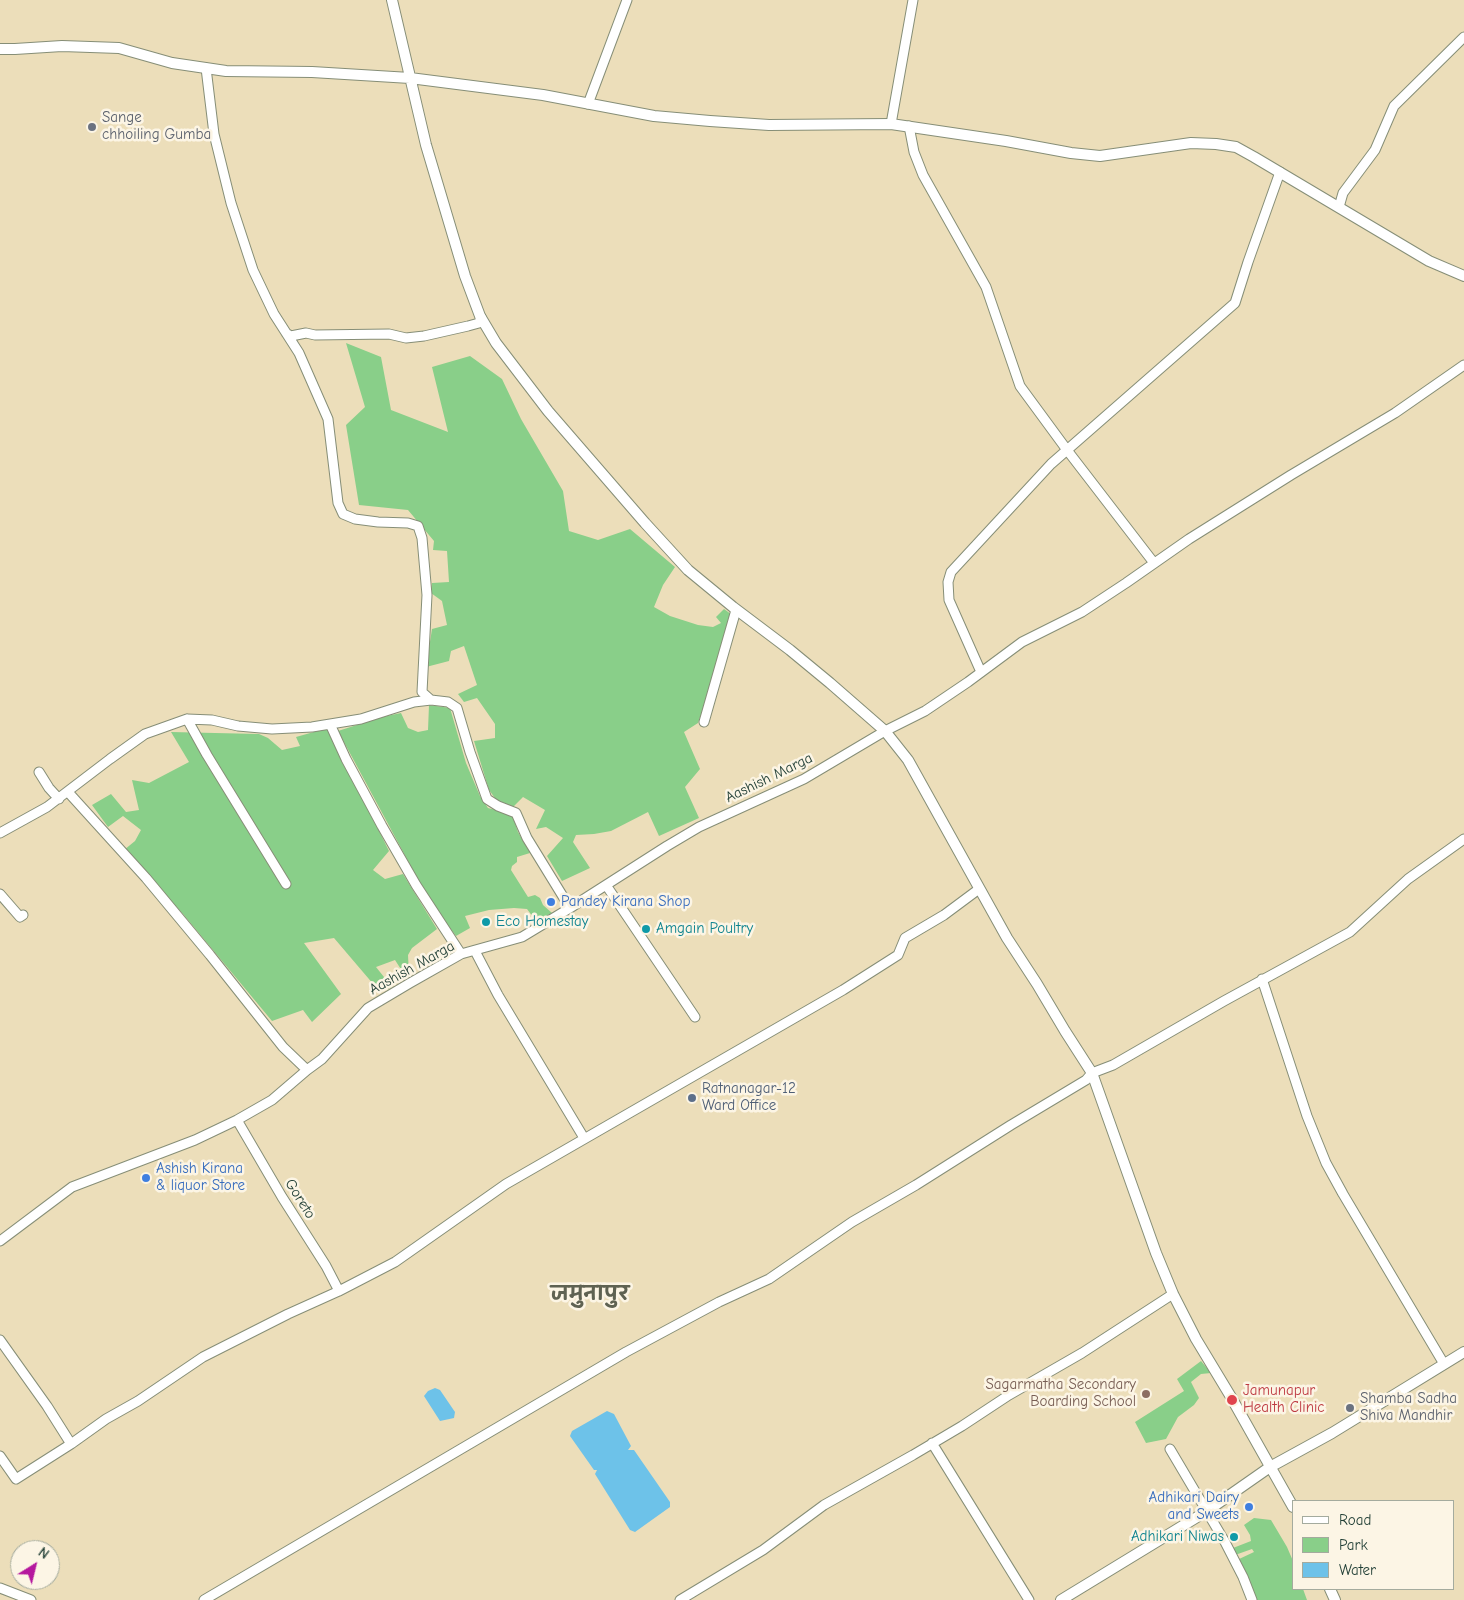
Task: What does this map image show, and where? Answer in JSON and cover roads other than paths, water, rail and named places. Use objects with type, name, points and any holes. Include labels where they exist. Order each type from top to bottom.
[{"type":"street","points":[[392,0],[426,145],[465,276],[481,318],[502,351],[548,410],[595,466],[688,570],[736,610],[810,666],[885,731],[908,760],[1007,938],[1092,1072],[1156,1253],[1173,1294],[1196,1338],[1292,1505]]},
{"type":"street","points":[[588,104],[627,0]]},
{"type":"street","points":[[890,124],[913,0]]},
{"type":"street","points":[[1339,207],[1344,193],[1375,150],[1394,106],[1402,96],[1464,37]]},
{"type":"street","points":[[0,49],[62,46],[119,48],[172,63],[226,71],[312,72],[410,78],[543,95],[654,116],[769,125],[890,124],[1006,140],[1071,153],[1100,156],[1191,144],[1216,144],[1236,147],[1429,261],[1464,276]]},
{"type":"street","points":[[206,68],[214,134],[231,202],[252,270],[274,314],[298,353],[328,419],[338,503],[343,514],[355,519],[408,523],[418,526],[422,538],[427,595],[422,692],[431,700]]},
{"type":"street","points":[[909,126],[914,152],[923,175],[986,287],[1020,386],[1154,563]]},
{"type":"street","points":[[981,672],[949,600],[948,582],[951,572],[1051,464],[1235,303],[1280,172]]},
{"type":"street","points":[[286,334],[292,336],[306,333],[316,335],[389,334],[406,338],[468,326],[479,323],[481,318]]},
{"type":"street","name":"Aashish Marga","points":[[0,1242],[72,1188],[195,1140],[237,1120],[272,1100],[322,1059],[368,1008],[461,954],[522,937],[699,827],[804,779],[885,731],[925,711],[1022,642],[1082,612],[1189,539],[1276,484],[1395,413],[1464,365]]},
{"type":"street","points":[[704,722],[736,610]]},
{"type":"street","points":[[0,833],[47,807],[145,734],[187,719],[212,720],[238,726],[272,729],[330,724],[361,718],[414,702],[431,700],[448,702],[457,708],[487,799],[498,806],[516,813],[527,838],[570,908]]},
{"type":"street","points":[[187,719],[206,755],[286,884]]},
{"type":"street","points":[[330,724],[346,759],[382,826],[416,885],[461,954]]},
{"type":"street","points":[[39,772],[49,788],[59,798]]},
{"type":"street","points":[[68,792],[146,878],[210,955],[282,1047],[307,1070]]},
{"type":"street","points":[[204,1600],[626,1352],[719,1302],[768,1279],[852,1222],[916,1185],[1086,1080],[1092,1072],[1113,1065],[1262,979],[1350,932],[1408,879],[1464,839]]},
{"type":"street","points":[[606,884],[695,1017]]},
{"type":"street","points":[[0,1456],[16,1479],[203,1357],[395,1262],[506,1184],[762,1038],[898,955],[905,938],[944,915],[979,889]]},
{"type":"street","points":[[0,894],[20,917],[23,915]]},
{"type":"street","points":[[475,951],[498,995],[584,1138]]},
{"type":"street","points":[[1262,979],[1307,1116],[1326,1163],[1444,1364]]},
{"type":"street","name":"Goreto","points":[[237,1120],[282,1198],[326,1266],[339,1291]]},
{"type":"street","points":[[680,1600],[763,1550],[824,1505],[1082,1353],[1173,1294]]},
{"type":"street","points":[[0,1340],[47,1406],[71,1444]]},
{"type":"street","points":[[1061,1600],[1207,1512],[1270,1467],[1332,1433],[1464,1352]]},
{"type":"street","points":[[932,1443],[1029,1600]]},
{"type":"street","points":[[1170,1449],[1225,1542],[1243,1577],[1252,1600]]},
{"type":"street","points":[[0,1588],[31,1600]]},
{"type":"water","points":[[435,1388],[440,1390],[455,1412],[454,1418],[440,1421],[424,1396],[428,1391]]},
{"type":"water","points":[[607,1411],[614,1414],[631,1446],[628,1450],[634,1450],[670,1502],[670,1507],[635,1532],[630,1530],[595,1474],[597,1470],[594,1470],[570,1436],[572,1431]]},
{"type":"place","name":"Sange chhoiling Gumba","points":[[92,127]]},
{"type":"place","name":"Pandey Kirana Shop","points":[[551,902]]},
{"type":"place","name":"Eco Homestay","points":[[486,922]]},
{"type":"place","name":"Amgain Poultry","points":[[646,929]]},
{"type":"place","name":"Ratnanagar-12 Ward Office","points":[[692,1098]]},
{"type":"place","name":"Ashish Kirana & liquor Store","points":[[146,1178]]},
{"type":"place","name":"Sagarmatha Secondary Boarding School","points":[[1146,1394]]},
{"type":"place","name":"Jamunapur Health Clinic","points":[[1232,1400]]},
{"type":"place","name":"Shamba Sadha Shiva Mandhir","points":[[1350,1408]]},
{"type":"place","name":"Adhikari Dairy and Sweets","points":[[1249,1507]]},
{"type":"place","name":"Adhikari Niwas","points":[[1234,1537]]},
{"type":"district","name":"जमुनापुर","points":[[590,1294]]}]
